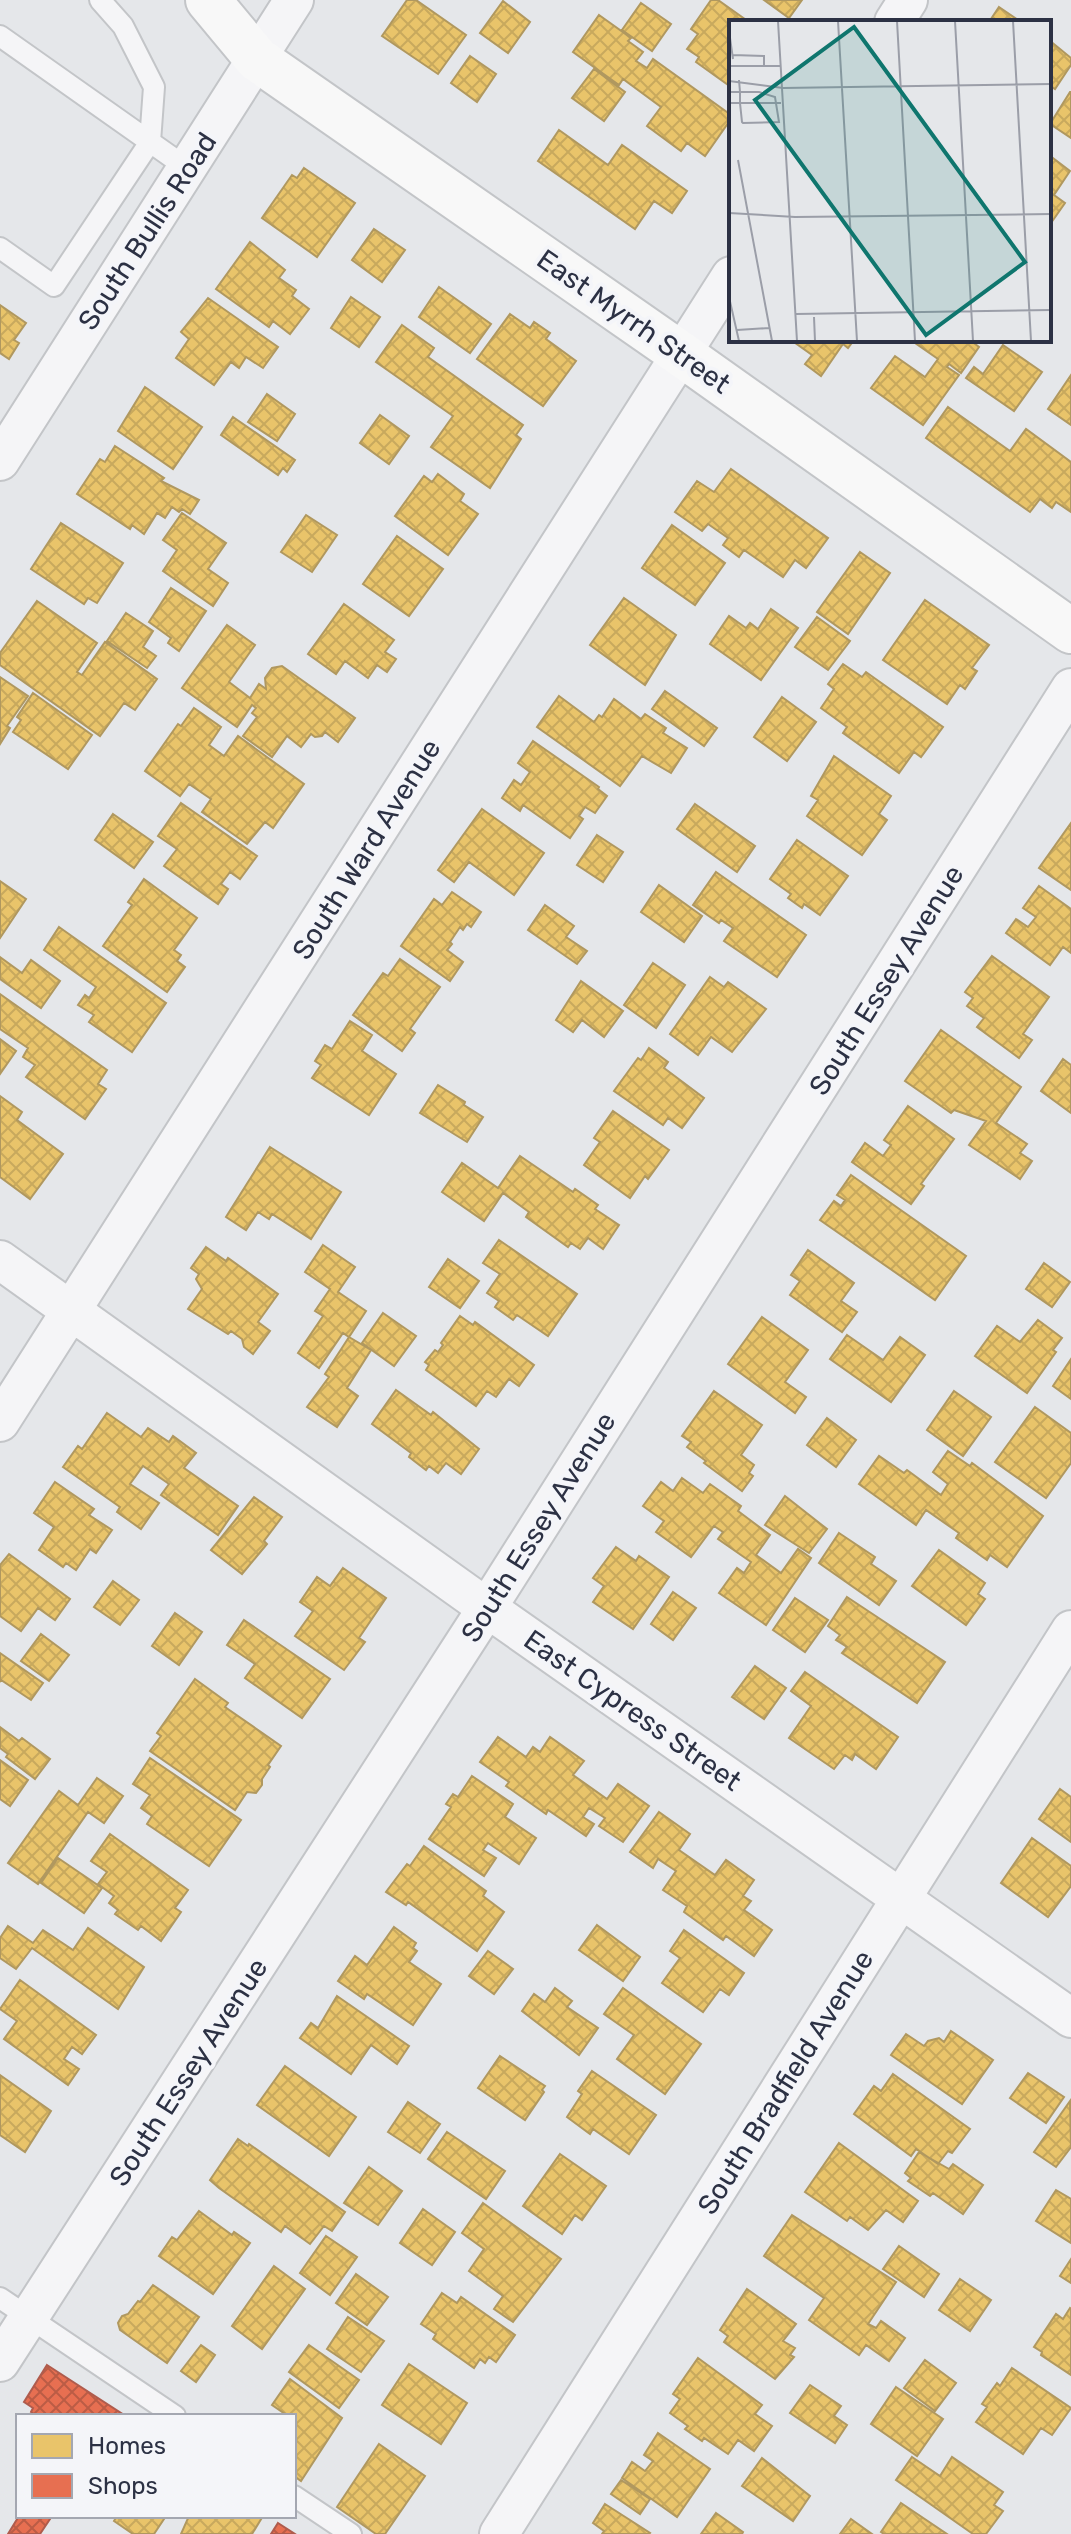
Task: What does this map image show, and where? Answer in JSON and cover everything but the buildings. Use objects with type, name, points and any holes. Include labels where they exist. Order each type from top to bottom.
[{"type":"street","name":"East Myrrh Street","points":[[208,0],[257,59],[681,354],[1071,631]]},
{"type":"street","name":"South Bullis Road","points":[[0,461],[294,0]]},
{"type":"street","points":[[895,20],[908,0]]},
{"type":"street","name":"South Ward Avenue","points":[[0,1422],[729,279]]},
{"type":"street","name":"South Essey Avenue","points":[[0,2362],[14,2308],[487,1608],[1071,688]]},
{"type":"street","name":"East Cypress Street","points":[[0,1260],[487,1608],[1071,2018]]},
{"type":"street","name":"South Bradfield Avenue","points":[[499,2534],[1071,1630]]},
{"type":"lane","points":[[0,248],[54,286],[150,142],[154,87],[123,26],[100,0]]},
{"type":"lane","points":[[0,36],[187,168]]},
{"type":"lane","points":[[14,2308],[172,2414]]},
{"type":"lane","points":[[296,2497],[351,2534]]}]
